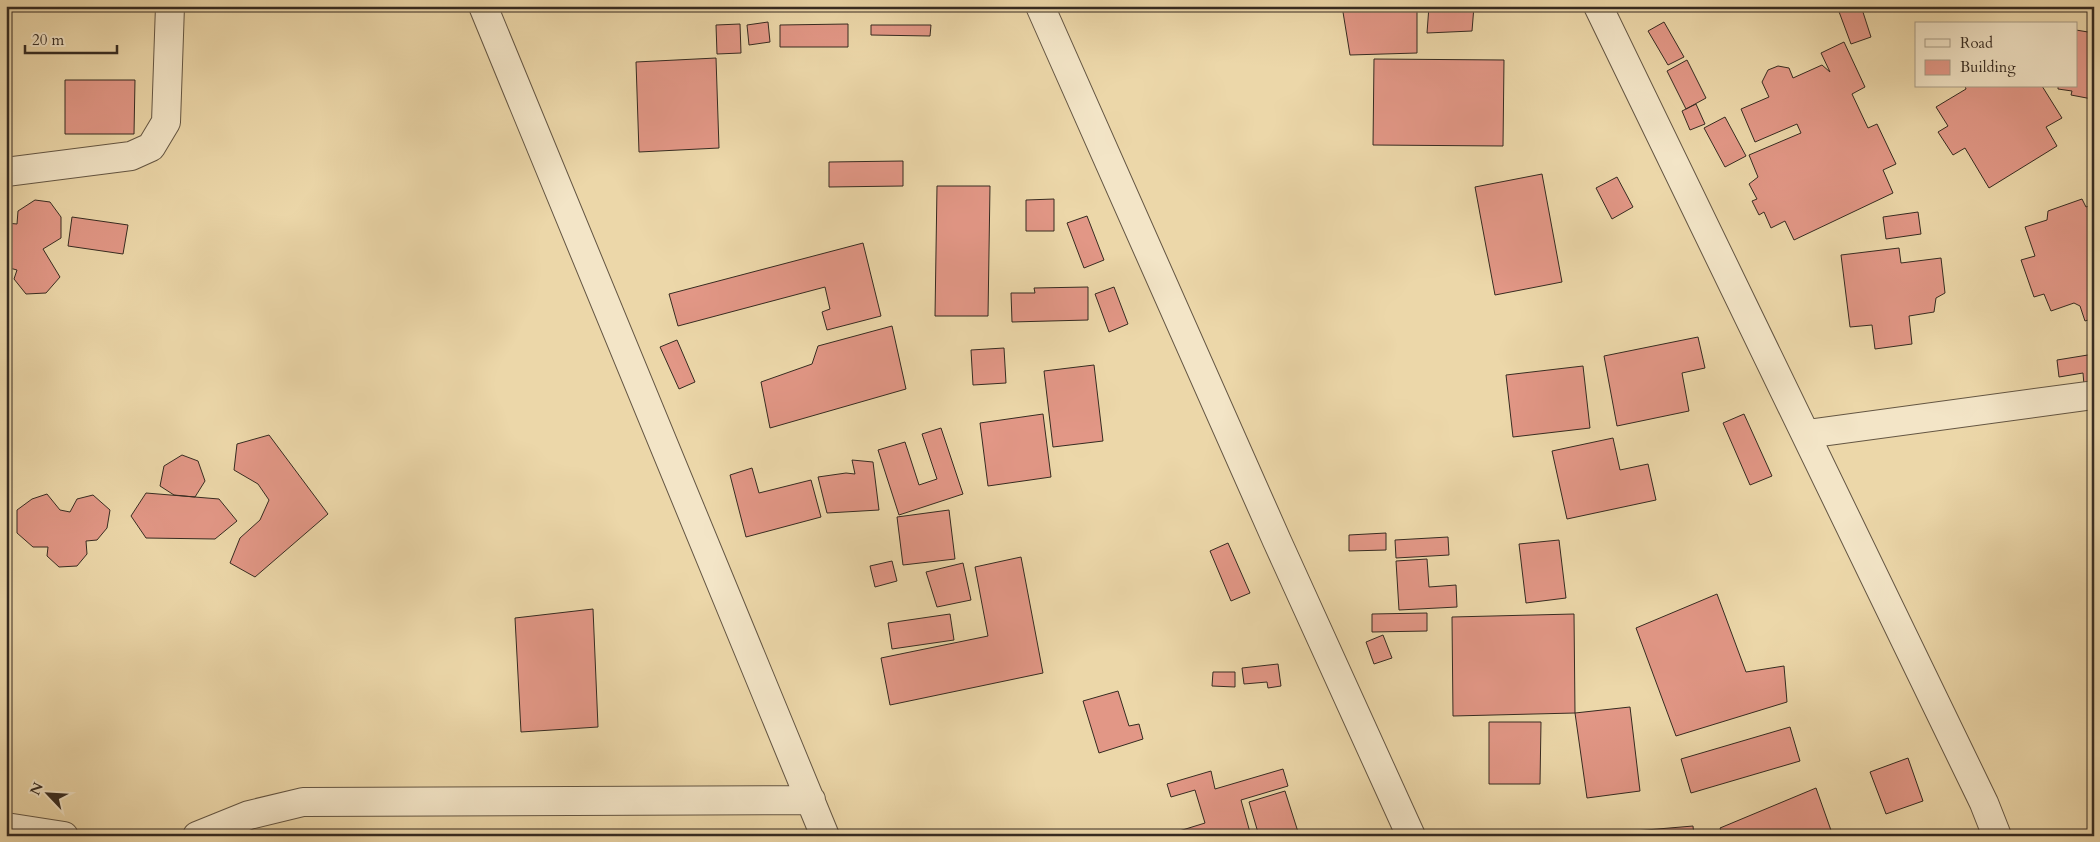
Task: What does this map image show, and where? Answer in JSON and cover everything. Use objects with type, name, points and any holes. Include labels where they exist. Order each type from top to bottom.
[{"type":"street","points":[[6,172],[131,156],[151,147],[166,122],[170,6]]},
{"type":"street","points":[[483,6],[825,836]]},
{"type":"street","points":[[1040,6],[1277,541],[1411,836]]},
{"type":"street","points":[[1598,6],[1807,434],[1984,803],[1997,836]]},
{"type":"street","points":[[1807,434],[2094,395]]},
{"type":"street","points":[[197,836],[250,815],[304,802],[811,800]]},
{"type":"street","points":[[6,827],[64,836]]},
{"type":"building","points":[[1342,6],[1417,7],[1417,53],[1350,55]]},
{"type":"building","points":[[1429,6],[1474,6],[1472,31],[1427,33]]},
{"type":"building","points":[[1846,6],[1861,6],[1871,37],[1851,44],[1838,9]]},
{"type":"building","points":[[768,22],[770,42],[749,45],[747,25]]},
{"type":"building","points":[[1664,22],[1684,57],[1668,65],[1648,31]]},
{"type":"building","points":[[740,24],[741,53],[717,54],[716,25]]},
{"type":"building","points":[[848,24],[848,47],[780,47],[780,25]]},
{"type":"building","points":[[871,25],[931,25],[930,36],[871,35]]},
{"type":"building","points":[[2078,30],[2094,33],[2094,90],[2092,99],[2071,95],[2072,91],[2058,89],[2078,88]]},
{"type":"building","points":[[1844,42],[1865,87],[1852,94],[1868,128],[1877,124],[1896,164],[1883,170],[1893,193],[1794,240],[1785,221],[1771,228],[1764,212],[1759,215],[1752,201],[1757,199],[1749,184],[1758,177],[1749,155],[1801,133],[1797,124],[1755,142],[1741,109],[1769,97],[1762,82],[1768,70],[1778,66],[1789,68],[1793,78],[1822,65],[1830,72],[1821,53]]},
{"type":"building","points":[[716,58],[719,148],[639,152],[636,62]]},
{"type":"building","points":[[1374,59],[1504,60],[1503,146],[1373,145]]},
{"type":"building","points":[[1687,60],[1706,98],[1686,109],[1667,71]]},
{"type":"building","points":[[65,80],[135,80],[134,134],[65,134]]},
{"type":"building","points":[[2043,88],[2062,118],[2046,127],[2057,146],[1989,188],[1965,148],[1953,155],[1938,132],[1948,126],[1936,107],[1966,89]]},
{"type":"building","points":[[1696,104],[1705,124],[1690,130],[1682,111]]},
{"type":"building","points":[[1725,117],[1746,156],[1725,167],[1704,128]]},
{"type":"building","points":[[903,161],[903,186],[829,187],[829,162]]},
{"type":"building","points":[[1542,174],[1562,282],[1495,295],[1475,187]]},
{"type":"building","points":[[1617,177],[1633,207],[1612,219],[1596,188]]},
{"type":"building","points":[[937,186],[990,186],[988,316],[935,316]]},
{"type":"building","points":[[1054,199],[1054,231],[1026,231],[1026,200]]},
{"type":"building","points":[[2082,199],[2086,207],[2094,204],[2094,318],[2085,321],[2080,306],[2074,303],[2051,311],[2044,294],[2034,297],[2021,260],[2035,256],[2025,227],[2047,220],[2048,211]]},
{"type":"building","points":[[35,200],[50,202],[61,217],[61,238],[43,249],[60,277],[46,293],[26,294],[14,279],[17,270],[6,267],[6,223],[17,224],[18,211]]},
{"type":"building","points":[[1918,212],[1921,234],[1886,239],[1883,217]]},
{"type":"building","points":[[1087,216],[1104,260],[1084,268],[1067,223]]},
{"type":"building","points":[[72,217],[128,225],[123,254],[68,246]]},
{"type":"building","points":[[863,243],[881,316],[827,330],[822,312],[830,309],[825,287],[678,326],[669,294]]},
{"type":"building","points":[[1899,248],[1901,263],[1941,258],[1945,293],[1936,298],[1934,312],[1909,316],[1912,344],[1875,349],[1872,325],[1850,327],[1841,255]]},
{"type":"building","points":[[1088,287],[1088,320],[1012,322],[1011,293],[1035,293],[1034,288]]},
{"type":"building","points":[[1114,287],[1128,324],[1109,332],[1095,294]]},
{"type":"building","points":[[892,326],[906,389],[770,428],[761,382],[812,364],[818,346]]},
{"type":"building","points":[[1698,337],[1705,368],[1682,373],[1689,411],[1617,426],[1604,356]]},
{"type":"building","points":[[677,340],[695,382],[679,389],[660,347]]},
{"type":"building","points":[[1004,348],[1006,383],[973,385],[971,350]]},
{"type":"building","points":[[2094,354],[2094,384],[2084,385],[2083,373],[2059,377],[2057,360]]},
{"type":"building","points":[[1094,365],[1103,441],[1053,447],[1044,371]]},
{"type":"building","points":[[1583,366],[1590,428],[1513,437],[1506,375]]},
{"type":"building","points":[[1043,414],[1051,477],[988,486],[980,423]]},
{"type":"building","points":[[1744,414],[1772,476],[1750,485],[1723,423]]},
{"type":"building","points":[[941,428],[963,494],[899,515],[878,450],[905,442],[919,485],[937,479],[922,434]]},
{"type":"building","points":[[269,435],[328,514],[255,577],[230,563],[240,538],[260,520],[269,500],[258,484],[234,470],[237,444]]},
{"type":"building","points":[[1613,438],[1620,470],[1648,464],[1656,500],[1567,519],[1552,451]]},
{"type":"building","points":[[182,455],[198,461],[205,481],[195,497],[174,495],[160,486],[164,466]]},
{"type":"building","points":[[852,460],[873,462],[879,510],[827,513],[818,477],[846,473],[855,474]]},
{"type":"building","points":[[752,468],[759,493],[811,480],[821,517],[746,537],[730,475]]},
{"type":"building","points":[[146,493],[219,499],[237,521],[215,539],[146,538],[131,516]]},
{"type":"building","points":[[47,494],[60,510],[70,512],[77,499],[93,495],[110,510],[107,528],[97,540],[86,541],[87,554],[77,566],[59,567],[47,556],[48,547],[33,547],[17,533],[17,510],[32,499]]},
{"type":"building","points":[[949,510],[955,559],[903,565],[897,517]]},
{"type":"building","points":[[1386,533],[1386,550],[1349,551],[1349,535]]},
{"type":"building","points":[[1448,537],[1449,555],[1396,558],[1395,540]]},
{"type":"building","points":[[1559,540],[1566,598],[1526,603],[1519,544]]},
{"type":"building","points":[[1228,543],[1250,593],[1231,601],[1210,551]]},
{"type":"building","points":[[1021,557],[1043,673],[890,705],[881,658],[988,636],[975,567]]},
{"type":"building","points":[[1427,559],[1429,587],[1456,585],[1457,607],[1399,610],[1396,561]]},
{"type":"building","points":[[892,561],[897,581],[875,587],[870,566]]},
{"type":"building","points":[[963,563],[971,600],[937,607],[926,572]]},
{"type":"building","points":[[1717,594],[1746,672],[1784,666],[1787,702],[1676,736],[1636,628]]},
{"type":"building","points":[[593,609],[598,727],[521,732],[515,618]]},
{"type":"building","points":[[1427,613],[1427,631],[1372,632],[1372,614]]},
{"type":"building","points":[[950,614],[954,640],[892,649],[888,623]]},
{"type":"building","points":[[1574,614],[1575,713],[1453,716],[1452,617]]},
{"type":"building","points":[[1383,635],[1392,658],[1374,664],[1366,642]]},
{"type":"building","points":[[1278,664],[1281,686],[1268,688],[1267,682],[1244,684],[1242,668]]},
{"type":"building","points":[[1213,672],[1235,672],[1235,687],[1212,686]]},
{"type":"building","points":[[1118,691],[1129,726],[1139,724],[1143,739],[1099,753],[1083,701]]},
{"type":"building","points":[[1630,707],[1640,791],[1587,798],[1575,713]]},
{"type":"building","points":[[1489,722],[1541,722],[1540,784],[1489,784]]},
{"type":"building","points":[[1790,727],[1800,761],[1691,793],[1681,759]]},
{"type":"building","points":[[1908,758],[1923,801],[1886,814],[1870,772]]},
{"type":"building","points":[[1283,769],[1288,786],[1241,800],[1251,836],[1163,836],[1205,823],[1195,790],[1171,797],[1167,784],[1211,771],[1215,789]]},
{"type":"building","points":[[1816,788],[1833,836],[1723,836],[1720,828]]},
{"type":"building","points":[[1285,791],[1299,835],[1259,836],[1249,802]]},
{"type":"building","points":[[1693,826],[1694,836],[1599,836],[1599,834]]}]
